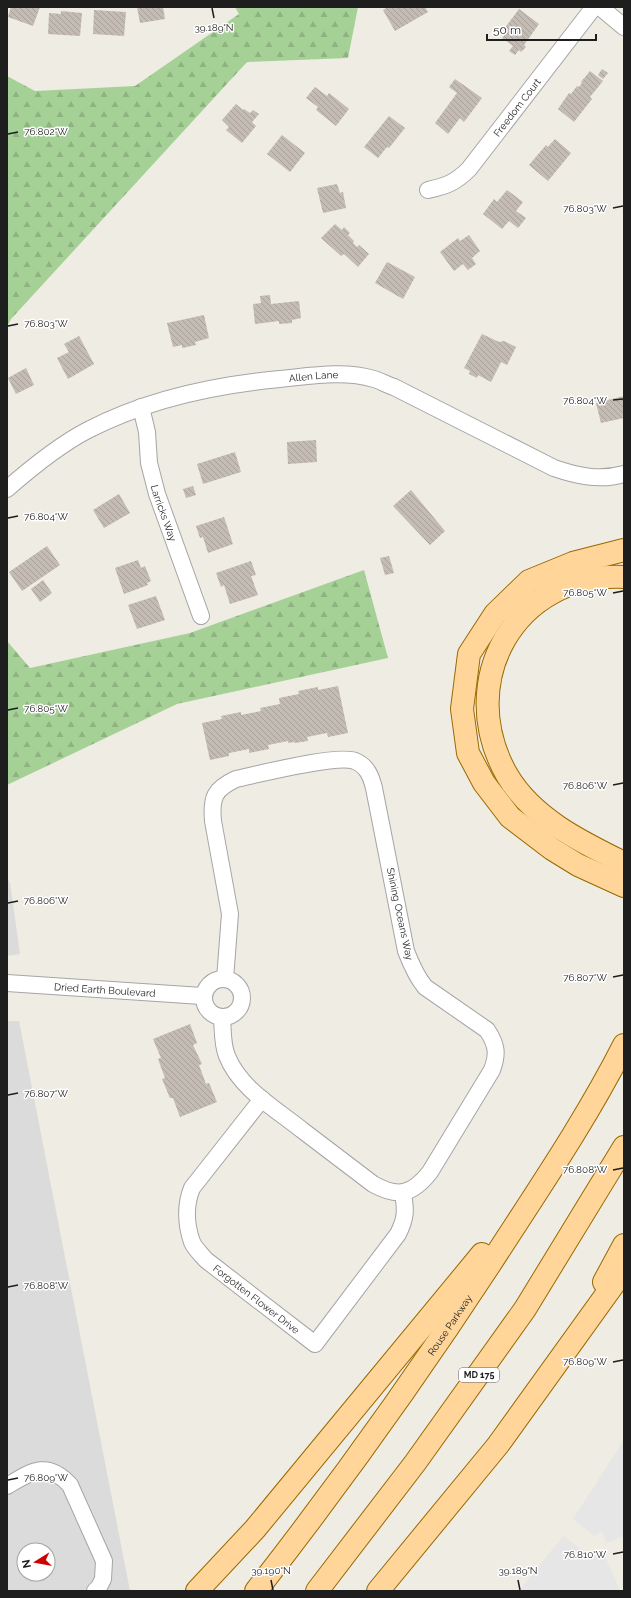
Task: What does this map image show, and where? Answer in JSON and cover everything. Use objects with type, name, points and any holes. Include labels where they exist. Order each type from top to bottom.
[{"type":"main road","points":[[624,550],[573,562],[529,581],[495,614],[469,654],[462,709],[468,753],[484,783],[510,817],[552,849],[578,865],[624,886]]},
{"type":"main road","points":[[624,577],[596,578],[576,582],[557,590],[537,603],[517,621],[504,641],[493,665],[487,706],[489,726],[496,752],[508,776],[519,791],[535,809],[559,827],[589,846],[624,863]]},
{"type":"main road","name":"Rouse Parkway","points":[[256,1591],[317,1510],[427,1358],[539,1188],[609,1074],[624,1045]]},
{"type":"main road","name":"MD 175","points":[[318,1591],[416,1463],[525,1309],[624,1147]]},
{"type":"main road","points":[[197,1591],[255,1529],[454,1288],[539,1188]]},
{"type":"main road","points":[[563,1355],[624,1245]]},
{"type":"main road","points":[[378,1591],[498,1445],[624,1270]]},
{"type":"street","name":"Freedom Court","points":[[428,190],[444,187],[458,180],[469,169],[594,7]]},
{"type":"street","points":[[600,7],[624,27]]},
{"type":"street","name":"Allen Lane","points":[[7,489],[47,457],[82,434],[117,416],[140,407],[200,390],[238,383],[337,374],[357,375],[374,379],[394,387],[554,468],[574,476],[594,478],[624,474]]},
{"type":"street","name":"Larricks Way","points":[[140,407],[147,432],[149,463],[157,494],[201,616]]},
{"type":"street","name":"Shining Oceans Way","points":[[225,979],[230,914],[213,822],[212,807],[218,790],[236,778],[335,759],[355,761],[364,766],[371,776],[374,788],[406,951],[411,965],[425,987],[488,1030],[494,1040],[496,1050],[496,1059],[492,1070],[430,1172],[423,1181],[413,1189],[403,1193]]},
{"type":"street","points":[[217,979],[225,979],[232,980],[242,993],[240,1008],[236,1013],[222,1017],[215,1016],[204,1005],[202,996],[210,982],[217,979]]},
{"type":"street","name":"Dried Earth Boulevard","points":[[7,983],[202,996]]},
{"type":"street","points":[[222,1017],[223,1041],[227,1056],[240,1077],[262,1099],[372,1184],[393,1193],[403,1193]]},
{"type":"street","name":"Forgotten Flower Drive","points":[[262,1099],[192,1188],[187,1199],[187,1210],[192,1242],[206,1260],[315,1344],[398,1234],[405,1221],[406,1210],[403,1193]]},
{"type":"street","points":[[7,1486],[32,1472],[52,1470],[61,1475],[70,1485],[104,1561],[103,1579],[99,1588],[94,1591]]},
{"type":"shaded area","points":[[7,877],[10,883],[20,954],[7,956]]},
{"type":"shaded area","points":[[7,1021],[19,1021],[130,1591],[7,1591]]},
{"type":"shaded area","points":[[624,1440],[624,1536],[606,1543],[602,1531],[594,1536],[573,1519]]},
{"type":"shaded area","points":[[563,1536],[591,1557],[603,1552],[620,1591],[519,1591]]},
{"type":"green space","points":[[235,7],[358,7],[348,58],[247,62],[11,319],[7,327],[7,76],[35,91],[135,86],[239,14]]},
{"type":"green space","points":[[364,570],[388,658],[177,704],[7,785],[7,641],[30,668],[190,633]]},
{"type":"building","points":[[11,7],[40,7],[33,26],[8,17]]},
{"type":"building","points":[[137,7],[163,7],[165,19],[140,23]]},
{"type":"building","points":[[388,7],[425,7],[428,12],[395,31],[383,10]]},
{"type":"building","points":[[519,9],[539,24],[524,45],[526,47],[521,52],[519,50],[515,55],[509,51],[513,46],[502,38],[507,32],[504,29]]},
{"type":"building","points":[[94,10],[126,12],[124,36],[93,34]]},
{"type":"building","points":[[61,11],[82,13],[80,36],[48,34],[49,13],[61,14]]},
{"type":"building","points":[[602,69],[608,73],[603,79],[598,75]]},
{"type":"building","points":[[590,71],[603,81],[590,97],[592,99],[574,122],[558,109],[569,93],[571,94],[577,86],[579,87]]},
{"type":"building","points":[[455,79],[482,98],[464,122],[460,118],[448,134],[435,123],[457,93],[449,87]]},
{"type":"building","points":[[315,87],[327,96],[329,93],[349,109],[336,126],[316,110],[318,107],[306,98]]},
{"type":"building","points":[[236,104],[243,110],[244,109],[250,113],[253,110],[259,114],[252,122],[256,126],[242,143],[226,130],[229,127],[222,120]]},
{"type":"building","points":[[389,116],[405,128],[389,148],[387,147],[378,158],[364,147]]},
{"type":"building","points":[[282,135],[305,153],[290,172],[267,154]]},
{"type":"building","points":[[555,139],[571,153],[548,181],[529,165],[546,145],[548,147]]},
{"type":"building","points":[[337,184],[340,193],[343,192],[346,208],[323,213],[317,188]]},
{"type":"building","points":[[507,190],[523,202],[516,211],[526,218],[518,228],[509,221],[502,229],[483,214],[494,199],[497,202]]},
{"type":"building","points":[[335,224],[342,230],[344,227],[350,233],[348,235],[354,241],[353,243],[357,247],[359,245],[369,254],[358,267],[344,254],[341,256],[321,238]]},
{"type":"building","points":[[469,235],[480,251],[472,258],[476,264],[468,270],[463,264],[454,271],[440,252],[458,238],[460,241]]},
{"type":"building","points":[[387,262],[415,277],[403,299],[375,283]]},
{"type":"building","points":[[270,295],[271,304],[299,301],[301,318],[292,320],[292,323],[279,324],[279,321],[255,324],[253,304],[261,303],[260,296]]},
{"type":"building","points":[[204,315],[209,338],[195,342],[196,345],[182,348],[182,345],[173,347],[167,323]]},
{"type":"building","points":[[482,334],[499,342],[504,341],[516,347],[507,365],[501,362],[491,382],[478,375],[477,378],[469,374],[470,371],[464,368]]},
{"type":"building","points":[[79,336],[94,364],[68,379],[57,358],[69,352],[64,344]]},
{"type":"building","points":[[26,368],[34,385],[16,394],[8,378]]},
{"type":"building","points":[[624,396],[624,418],[601,423],[596,403]]},
{"type":"building","points":[[316,440],[317,462],[288,464],[287,442]]},
{"type":"building","points":[[235,452],[241,472],[203,484],[197,464]]},
{"type":"building","points":[[193,486],[196,495],[186,498],[183,489]]},
{"type":"building","points":[[411,490],[445,531],[430,545],[393,506]]},
{"type":"building","points":[[119,494],[130,513],[104,528],[93,510]]},
{"type":"building","points":[[224,517],[233,544],[208,553],[203,537],[200,538],[196,526]]},
{"type":"building","points":[[47,546],[60,565],[22,591],[9,572]]},
{"type":"building","points":[[389,556],[394,573],[385,575],[380,558]]},
{"type":"building","points":[[138,560],[141,568],[145,566],[151,581],[147,583],[148,585],[124,594],[115,568]]},
{"type":"building","points":[[251,561],[256,575],[251,576],[258,595],[230,604],[224,585],[221,587],[216,573]]},
{"type":"building","points":[[43,580],[52,593],[40,602],[31,589]]},
{"type":"building","points":[[156,596],[165,620],[137,629],[128,605]]},
{"type":"building","points":[[338,686],[348,733],[328,737],[327,733],[307,737],[308,741],[288,743],[288,741],[268,745],[269,749],[249,753],[249,749],[229,753],[229,756],[210,760],[202,723],[222,719],[221,716],[241,712],[241,715],[261,711],[260,708],[280,704],[279,698],[299,694],[298,691],[318,687],[318,690]]},
{"type":"building","points":[[190,1024],[197,1043],[193,1045],[202,1064],[199,1065],[206,1084],[209,1083],[217,1102],[180,1117],[173,1098],[170,1098],[162,1079],[165,1078],[158,1059],[161,1058],[153,1039]]}]
